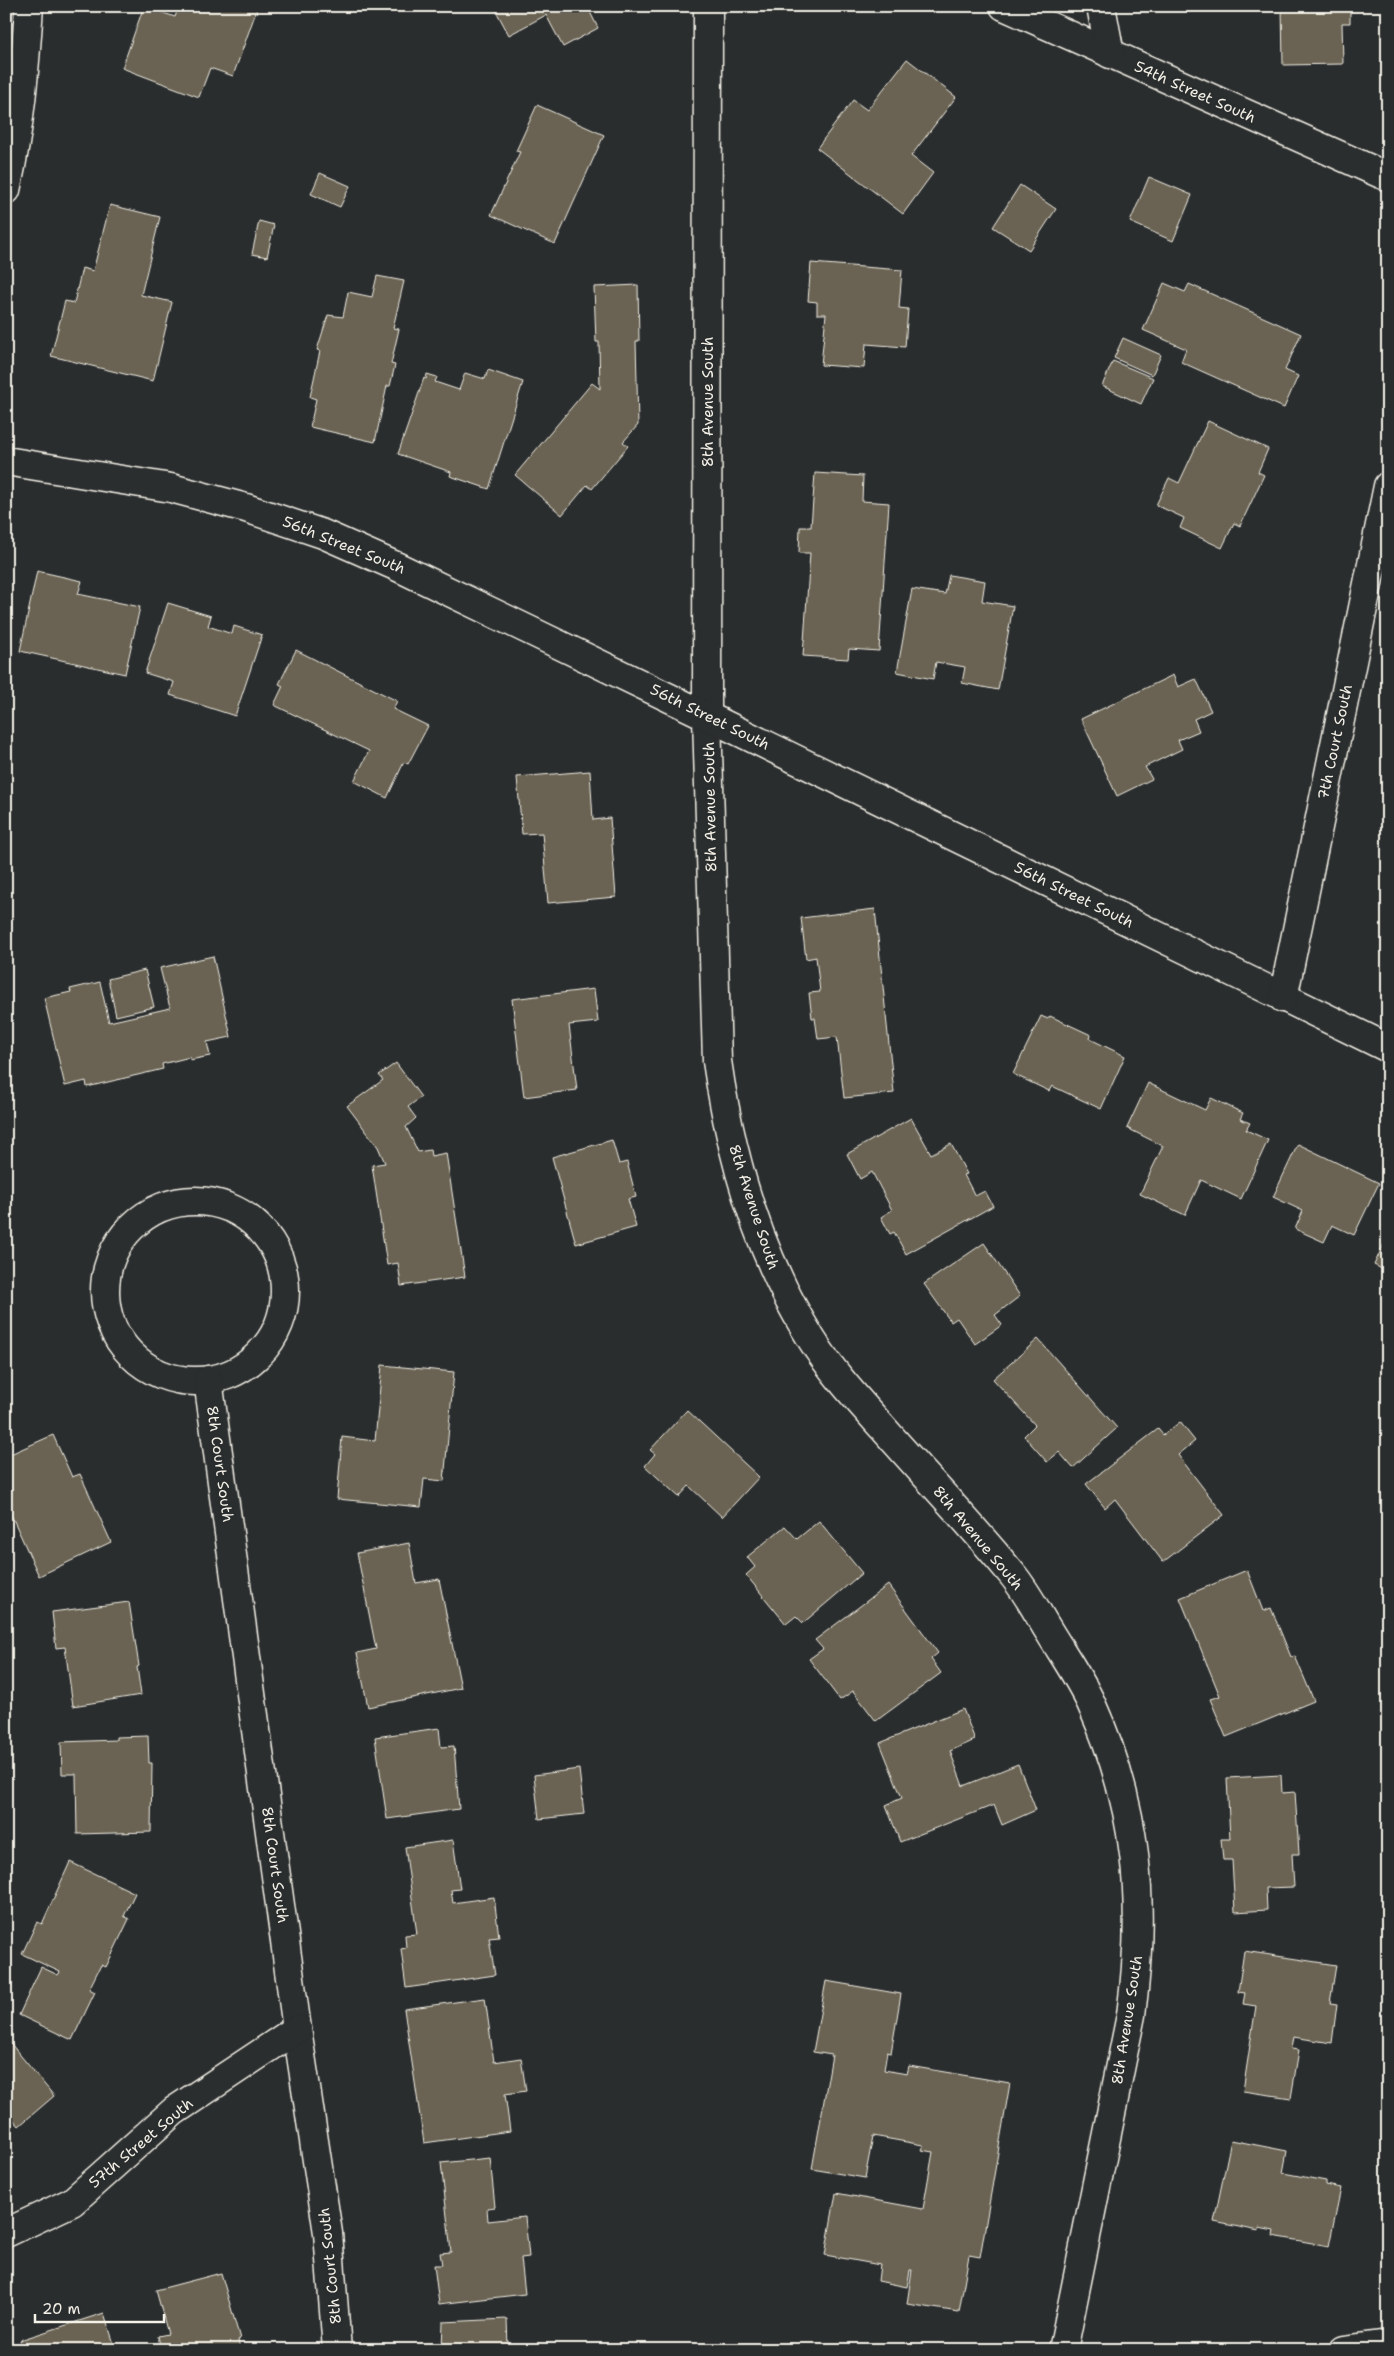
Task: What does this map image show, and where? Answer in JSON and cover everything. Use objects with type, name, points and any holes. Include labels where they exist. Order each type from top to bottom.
[{"type":"street","points":[[6,190],[23,94],[29,6]]},
{"type":"street","name":"8th Avenue South","points":[[708,6],[707,716],[717,1061],[724,1110],[736,1161],[768,1258],[789,1303],[841,1381],[1015,1577],[1090,1701],[1118,1776],[1129,1823],[1136,1870],[1139,1909],[1137,1967],[1131,2015],[1063,2350]]},
{"type":"street","name":"54th Street South","points":[[1004,6],[1388,177]]},
{"type":"street","points":[[1102,6],[1110,54]]},
{"type":"street","name":"56th Street South","points":[[6,461],[171,488],[246,508],[323,534],[398,566],[1388,1048]]},
{"type":"street","name":"7th Court South","points":[[1283,998],[1388,486]]},
{"type":"street","points":[[193,1200],[215,1202],[237,1211],[255,1224],[270,1240],[280,1261],[284,1282],[284,1306],[265,1347],[250,1363],[230,1374],[208,1380],[185,1380],[164,1375],[144,1365],[127,1350],[114,1331],[107,1310],[105,1287],[108,1265],[118,1244],[132,1226],[157,1210],[171,1204],[193,1200]]},
{"type":"street","name":"8th Court South","points":[[208,1380],[297,2029],[328,2233],[337,2350]]},
{"type":"street","name":"57th Street South","points":[[6,2233],[72,2202],[174,2111],[297,2029]]},
{"type":"street","points":[[1344,2350],[1388,2344]]},
{"type":"building","points":[[144,6],[175,17],[179,6],[258,6],[233,76],[210,68],[199,97],[122,68]]},
{"type":"building","points":[[500,6],[587,6],[598,28],[563,47],[546,15],[509,35],[495,9]]},
{"type":"building","points":[[1282,6],[1350,6],[1350,23],[1342,23],[1343,64],[1283,65]]},
{"type":"building","points":[[907,59],[956,97],[911,156],[933,173],[903,214],[817,148],[853,100],[867,110]]},
{"type":"building","points":[[537,105],[604,135],[555,244],[491,215],[520,152],[516,151]]},
{"type":"building","points":[[320,173],[350,186],[340,207],[311,194]]},
{"type":"building","points":[[1149,177],[1192,195],[1173,241],[1130,222]]},
{"type":"building","points":[[1020,185],[1056,209],[1029,250],[993,227]]},
{"type":"building","points":[[110,205],[160,217],[141,295],[172,302],[153,381],[51,356],[65,301],[74,303],[82,268],[93,271]]},
{"type":"building","points":[[259,221],[274,225],[267,257],[252,254]]},
{"type":"building","points":[[811,263],[902,270],[899,308],[908,309],[905,347],[866,344],[864,368],[821,365],[826,314],[817,314],[817,302],[808,301]]},
{"type":"building","points":[[377,276],[404,281],[393,328],[399,329],[391,364],[395,365],[390,386],[387,386],[375,442],[310,427],[316,399],[310,397],[320,351],[317,350],[328,315],[343,317],[348,292],[372,297]]},
{"type":"building","points":[[1164,283],[1185,292],[1189,284],[1301,334],[1285,370],[1298,376],[1284,408],[1181,362],[1186,349],[1143,330]]},
{"type":"building","points":[[638,285],[639,341],[636,341],[638,425],[623,442],[628,446],[592,489],[587,485],[562,515],[515,475],[592,383],[600,389],[599,342],[596,342],[594,287]]},
{"type":"building","points":[[1123,338],[1161,355],[1152,375],[1114,358]]},
{"type":"building","points":[[1113,361],[1153,378],[1141,404],[1102,386]]},
{"type":"building","points":[[488,370],[523,382],[489,489],[450,476],[451,472],[398,454],[427,374],[437,377],[435,382],[459,390],[465,373],[485,379]]},
{"type":"building","points":[[1208,421],[1268,449],[1258,472],[1264,475],[1240,526],[1234,523],[1222,548],[1180,528],[1184,518],[1156,505],[1169,478],[1179,483]]},
{"type":"building","points":[[815,473],[863,476],[862,501],[889,503],[879,651],[849,649],[848,659],[803,656],[810,553],[799,553],[800,527],[811,527]]},
{"type":"building","points":[[37,571],[82,581],[78,594],[140,607],[125,674],[20,651]]},
{"type":"building","points":[[949,575],[985,581],[982,601],[1013,606],[998,690],[962,683],[965,667],[936,662],[933,679],[897,672],[912,589],[945,594]]},
{"type":"building","points":[[168,603],[211,616],[208,626],[232,634],[234,626],[262,635],[235,716],[170,695],[174,682],[145,673]]},
{"type":"building","points":[[296,650],[397,701],[393,709],[428,726],[408,764],[404,762],[387,798],[354,781],[369,751],[274,705],[283,686],[279,684]]},
{"type":"building","points":[[1173,675],[1178,687],[1196,679],[1211,711],[1194,719],[1199,731],[1178,740],[1182,749],[1145,767],[1152,779],[1117,796],[1081,719]]},
{"type":"building","points":[[590,771],[593,820],[610,818],[616,897],[548,903],[542,833],[522,834],[517,777]]},
{"type":"building","points":[[875,909],[894,1093],[844,1098],[837,1037],[818,1039],[815,1018],[812,1018],[809,993],[820,992],[816,957],[806,959],[801,918]]},
{"type":"building","points":[[213,956],[231,1037],[207,1042],[210,1056],[190,1060],[190,1057],[162,1064],[163,1069],[87,1087],[86,1081],[65,1086],[44,998],[71,992],[70,989],[100,982],[109,1022],[170,1008],[160,968]]},
{"type":"building","points":[[145,970],[154,1007],[116,1016],[108,979]]},
{"type":"building","points":[[594,989],[598,1022],[569,1025],[577,1090],[524,1097],[512,999]]},
{"type":"building","points":[[1041,1016],[1048,1019],[1050,1016],[1091,1035],[1090,1039],[1125,1056],[1101,1109],[1052,1086],[1049,1091],[1013,1074]]},
{"type":"building","points":[[396,1063],[421,1097],[408,1107],[416,1118],[406,1127],[418,1152],[430,1150],[431,1156],[446,1153],[465,1277],[401,1286],[398,1263],[387,1265],[372,1165],[385,1163],[378,1147],[347,1106],[383,1080],[379,1075]]},
{"type":"building","points":[[1148,1083],[1205,1110],[1211,1098],[1243,1113],[1240,1119],[1250,1123],[1246,1130],[1268,1140],[1241,1199],[1201,1180],[1185,1215],[1140,1194],[1163,1146],[1127,1128]]},
{"type":"building","points":[[911,1118],[931,1154],[951,1144],[967,1174],[964,1175],[975,1196],[985,1191],[993,1206],[906,1254],[894,1232],[890,1234],[881,1217],[892,1210],[872,1172],[860,1179],[847,1154]]},
{"type":"building","points":[[612,1140],[619,1164],[627,1162],[636,1197],[628,1199],[636,1227],[576,1244],[552,1157]]},
{"type":"building","points":[[1298,1144],[1379,1183],[1354,1235],[1332,1225],[1324,1242],[1295,1229],[1303,1211],[1273,1197]]},
{"type":"building","points":[[1388,1235],[1388,1272],[1374,1265]]},
{"type":"building","points":[[984,1243],[1020,1296],[995,1315],[1002,1325],[975,1344],[957,1318],[951,1322],[924,1284]]},
{"type":"building","points":[[1038,1339],[1117,1428],[1073,1468],[1059,1452],[1047,1462],[1024,1436],[1035,1425],[993,1379]]},
{"type":"building","points":[[382,1365],[454,1372],[444,1481],[424,1479],[421,1507],[337,1499],[342,1437],[375,1441]]},
{"type":"building","points":[[687,1410],[759,1477],[722,1517],[689,1486],[679,1497],[645,1466],[655,1454],[650,1450]]},
{"type":"building","points":[[1180,1422],[1195,1441],[1178,1455],[1224,1515],[1163,1562],[1115,1499],[1105,1508],[1086,1484],[1158,1429],[1163,1435]]},
{"type":"building","points":[[53,1435],[72,1477],[80,1474],[111,1542],[39,1576],[9,1510],[6,1512],[6,1456]]},
{"type":"building","points":[[819,1521],[862,1573],[803,1623],[796,1616],[786,1624],[746,1575],[755,1567],[747,1557],[785,1526],[797,1539]]},
{"type":"building","points":[[409,1543],[416,1583],[439,1579],[461,1688],[368,1707],[357,1653],[376,1649],[357,1553]]},
{"type":"building","points":[[1247,1570],[1263,1611],[1271,1608],[1291,1657],[1295,1656],[1314,1701],[1226,1737],[1210,1699],[1220,1696],[1180,1598]]},
{"type":"building","points":[[888,1585],[938,1653],[931,1659],[941,1673],[876,1721],[853,1691],[840,1700],[809,1659],[823,1649],[815,1640]]},
{"type":"building","points":[[129,1602],[139,1666],[137,1667],[141,1695],[73,1706],[65,1647],[56,1648],[52,1612]]},
{"type":"building","points":[[963,1709],[975,1740],[950,1751],[963,1786],[1018,1764],[1036,1810],[1002,1825],[994,1805],[900,1842],[886,1805],[902,1798],[880,1743]]},
{"type":"building","points":[[439,1728],[441,1747],[454,1746],[459,1809],[387,1819],[375,1737]]},
{"type":"building","points":[[148,1736],[149,1763],[152,1763],[151,1832],[77,1834],[76,1774],[62,1774],[61,1742],[116,1740],[116,1737]]},
{"type":"building","points":[[579,1769],[584,1814],[539,1819],[534,1775]]},
{"type":"building","points":[[1281,1775],[1282,1793],[1295,1792],[1299,1854],[1292,1854],[1294,1887],[1266,1888],[1267,1910],[1235,1912],[1232,1860],[1223,1860],[1221,1839],[1230,1839],[1227,1778]]},
{"type":"building","points":[[453,1840],[460,1889],[451,1890],[453,1903],[494,1897],[499,1937],[489,1938],[495,1975],[406,1988],[401,1949],[406,1948],[405,1935],[417,1934],[405,1847]]},
{"type":"building","points":[[70,1862],[135,1893],[124,1916],[129,1919],[106,1967],[101,1965],[89,1989],[95,1992],[72,2040],[19,2015],[41,1967],[58,1975],[60,1972],[22,1954],[37,1922],[42,1924]]},
{"type":"building","points":[[1244,1951],[1336,1965],[1330,2003],[1337,2004],[1332,2043],[1293,2037],[1291,2049],[1299,2050],[1291,2098],[1243,2091],[1256,2006],[1243,2004],[1245,1993],[1238,1992]]},
{"type":"building","points":[[826,1981],[901,1994],[891,2053],[887,2052],[884,2070],[907,2074],[909,2066],[1010,2083],[980,2257],[969,2255],[959,2312],[907,2304],[912,2270],[910,2270],[907,2287],[878,2281],[880,2265],[825,2255],[836,2193],[923,2209],[933,2152],[921,2150],[923,2145],[873,2136],[865,2178],[812,2169],[832,2055],[813,2052]]},
{"type":"building","points":[[485,1998],[494,2062],[521,2058],[526,2091],[505,2094],[510,2131],[424,2143],[404,2009]]},
{"type":"building","points":[[6,2038],[54,2096],[19,2126],[9,2115],[6,2117]]},
{"type":"building","points":[[1231,2140],[1287,2151],[1283,2173],[1326,2181],[1326,2185],[1341,2188],[1329,2246],[1273,2236],[1274,2231],[1259,2228],[1259,2231],[1214,2222]]},
{"type":"building","points":[[490,2158],[495,2207],[487,2208],[488,2221],[525,2217],[529,2257],[521,2258],[525,2294],[439,2304],[434,2265],[442,2265],[440,2253],[451,2252],[441,2163]]},
{"type":"building","points":[[221,2273],[240,2339],[238,2340],[240,2350],[161,2350],[158,2336],[168,2334],[156,2290]]},
{"type":"building","points":[[104,2313],[116,2350],[23,2350],[20,2340]]},
{"type":"building","points":[[507,2319],[508,2348],[534,2347],[534,2350],[442,2350],[443,2322]]}]
